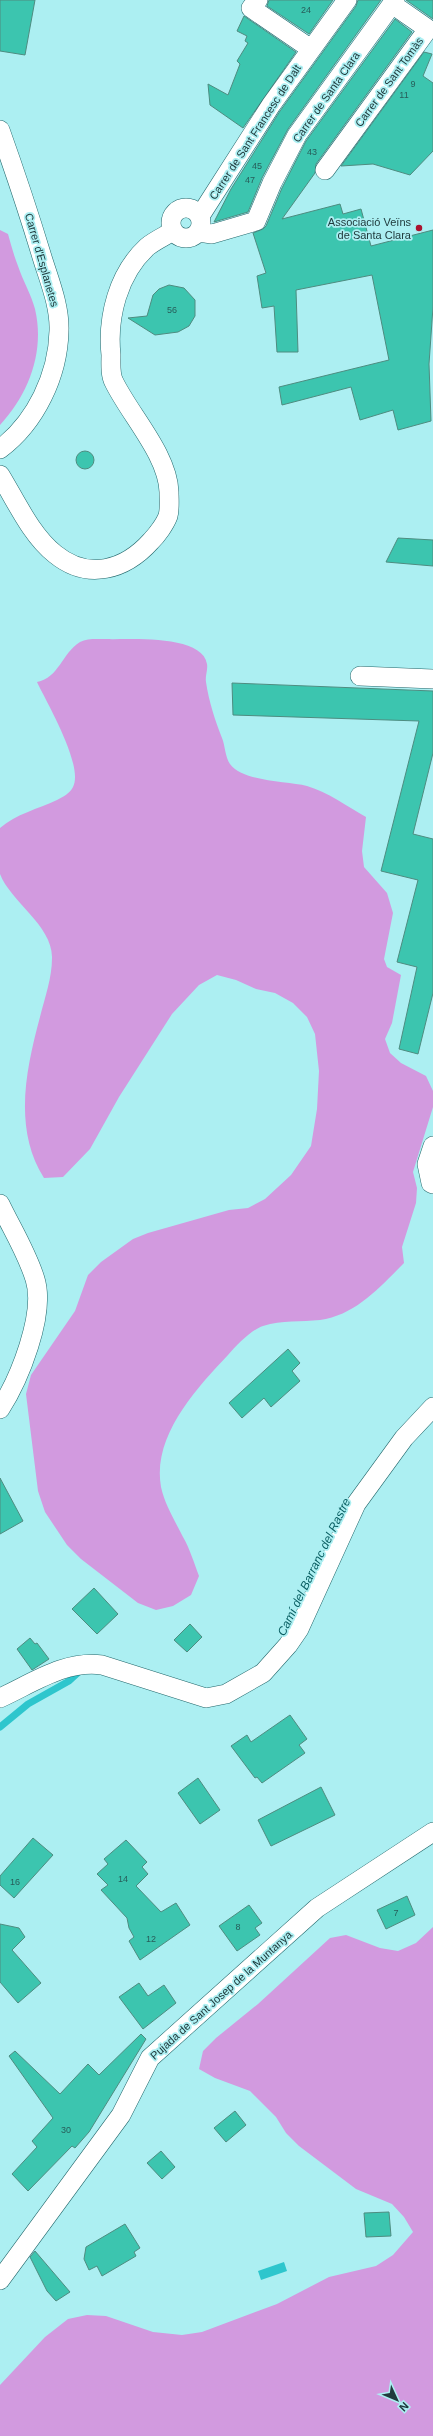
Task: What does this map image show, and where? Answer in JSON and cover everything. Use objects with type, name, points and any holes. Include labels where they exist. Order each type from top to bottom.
[{"type":"street","points":[[258,0],[251,8],[311,49]]},
{"type":"street","name":"Carrer de Sant Francesc de Dalt","points":[[200,224],[271,105],[347,0]]},
{"type":"street","name":"Carrer de Sant Tomàs","points":[[325,170],[428,29],[394,2]]},
{"type":"street","name":"Carrer de Santa Clara","points":[[200,224],[212,234],[256,221],[272,183],[297,135],[394,2]]},
{"type":"street","name":"Carrer d'Esplanetes","points":[[0,130],[17,177],[53,290],[59,329],[56,357],[48,385],[35,410],[12,440],[0,449]]},
{"type":"street","points":[[181,209],[191,209],[200,224],[186,239],[181,238],[173,231],[171,226],[173,216],[181,209]]},
{"type":"street","points":[[0,475],[42,542],[56,555],[84,568],[103,570],[121,565],[139,555],[156,537],[168,516],[169,491],[162,461],[128,409],[113,380],[110,322],[118,295],[131,268],[148,247],[173,231]]},
{"type":"street","points":[[360,676],[433,678]]},
{"type":"street","points":[[433,1146],[427,1164],[431,1183],[433,1184]]},
{"type":"street","points":[[0,1204],[35,1280],[36,1310],[29,1344],[18,1377],[0,1409]]},
{"type":"street","points":[[0,1698],[70,1665],[89,1663],[102,1665],[206,1698],[226,1694],[246,1685],[263,1673],[288,1645],[316,1594],[356,1504],[404,1438],[433,1407]]},
{"type":"street","name":"Pujada de Sant Josep de la Muntanya","points":[[0,2280],[121,2114],[150,2058],[317,1908],[433,1832]]},
{"type":"shaded area","points":[[0,230],[8,234],[20,272],[33,303],[38,325],[38,340],[36,356],[26,386],[19,400],[0,425]]},
{"type":"shaded area","points":[[89,639],[147,639],[179,643],[202,654],[207,664],[206,680],[215,718],[227,758],[236,770],[255,778],[307,786],[330,796],[366,817],[362,851],[364,867],[387,893],[393,913],[384,959],[387,967],[401,975],[392,1023],[385,1039],[390,1053],[401,1063],[426,1076],[433,1091],[433,1107],[413,1172],[417,1188],[416,1203],[402,1247],[404,1263],[366,1299],[345,1312],[320,1320],[284,1322],[258,1328],[244,1338],[203,1383],[190,1398],[179,1415],[163,1450],[160,1468],[161,1487],[168,1507],[188,1546],[199,1576],[191,1595],[173,1606],[156,1610],[138,1603],[81,1559],[67,1545],[45,1512],[38,1491],[26,1394],[31,1375],[75,1311],[88,1275],[101,1262],[133,1239],[148,1233],[229,1210],[248,1208],[265,1199],[291,1175],[311,1146],[317,1109],[319,1071],[315,1034],[307,1017],[293,1003],[275,993],[256,989],[236,980],[217,975],[199,985],[172,1014],[119,1097],[90,1149],[63,1177],[44,1178],[34,1159],[28,1139],[25,1119],[25,1099],[30,1057],[50,980],[52,958],[46,935],[39,924],[12,894],[0,874],[0,828],[20,815],[62,798],[72,789],[75,777],[69,750],[56,719],[37,682],[50,676],[69,652],[80,642]]},
{"type":"shaded area","points":[[433,1927],[433,2436],[0,2436],[0,2385],[45,2337],[68,2319],[87,2315],[106,2316],[153,2332],[182,2335],[202,2332],[277,2304],[329,2277],[376,2266],[393,2255],[413,2232],[404,2217],[392,2204],[356,2189],[299,2146],[286,2133],[276,2117],[250,2091],[215,2078],[199,2069],[203,2051],[216,2038],[258,2004],[330,1938],[346,1935],[380,1948],[398,1951],[416,1943]]},
{"type":"water","points":[[284,2262],[287,2271],[261,2280],[258,2271]]},
{"type":"building","points":[[0,0],[35,0],[25,55],[0,51]]},
{"type":"building","points":[[269,0],[333,0],[309,34],[267,6]]},
{"type":"building","points":[[358,0],[381,0],[288,129],[262,178],[248,212],[214,222],[231,189],[280,111],[356,6]]},
{"type":"building","points":[[406,0],[433,0],[433,19]]},
{"type":"building","points":[[244,16],[296,52],[243,128],[210,105],[208,84],[228,95],[240,64],[237,61],[248,43],[245,41],[247,36],[237,31]]},
{"type":"building","points":[[395,19],[412,32],[316,164],[315,173],[282,219],[340,204],[343,214],[361,209],[371,246],[433,230],[433,307],[429,364],[431,421],[398,430],[393,410],[360,420],[351,387],[282,405],[279,387],[389,360],[372,275],[296,290],[298,352],[277,352],[274,306],[262,308],[257,276],[266,273],[253,233],[263,229],[266,226],[282,188],[306,141]]},
{"type":"building","points":[[424,52],[432,54],[423,76],[433,83],[433,151],[410,175],[373,164],[341,166]]},
{"type":"building","points":[[169,285],[184,288],[195,300],[195,316],[189,326],[178,332],[155,335],[128,318],[147,316],[153,295],[159,289]]},
{"type":"building","points":[[85,451],[91,454],[94,460],[91,466],[85,469],[79,466],[76,460],[79,454]]},
{"type":"building","points":[[398,538],[433,540],[433,566],[386,562]]},
{"type":"building","points":[[232,683],[433,691],[433,753],[413,834],[433,839],[433,993],[418,1054],[399,1049],[417,967],[397,962],[418,880],[381,871],[419,721],[233,715]]},
{"type":"building","points":[[288,1349],[300,1363],[292,1371],[300,1381],[271,1407],[264,1398],[242,1418],[229,1403]]},
{"type":"building","points":[[0,1478],[23,1521],[0,1534]]},
{"type":"building","points":[[94,1588],[118,1614],[97,1634],[72,1609]]},
{"type":"building","points":[[190,1624],[202,1637],[187,1652],[174,1640]]},
{"type":"building","points":[[30,1638],[35,1644],[37,1643],[49,1659],[32,1670],[17,1649]]},
{"type":"building","points":[[290,1715],[307,1739],[299,1745],[305,1753],[262,1783],[257,1777],[255,1778],[231,1746],[247,1735],[251,1742]]},
{"type":"building","points":[[198,1778],[220,1810],[200,1824],[178,1793]]},
{"type":"building","points":[[321,1787],[335,1815],[271,1846],[258,1820]]},
{"type":"building","points":[[33,1838],[53,1855],[14,1898],[0,1885],[0,1876]]},
{"type":"building","points":[[126,1840],[147,1862],[142,1867],[148,1874],[136,1886],[161,1912],[176,1903],[190,1925],[140,1960],[129,1941],[134,1937],[129,1928],[127,1918],[101,1890],[108,1885],[97,1874],[108,1864],[104,1859]]},
{"type":"building","points":[[407,1896],[415,1915],[386,1929],[377,1910]]},
{"type":"building","points":[[249,1905],[262,1923],[255,1928],[260,1935],[237,1951],[219,1926]]},
{"type":"building","points":[[0,1924],[19,1928],[25,1937],[12,1950],[41,1983],[18,2003],[0,1982]]},
{"type":"building","points":[[139,1983],[148,1996],[164,1985],[176,2003],[143,2029],[119,1997]]},
{"type":"building","points":[[141,2034],[146,2039],[89,2132],[75,2148],[72,2146],[28,2191],[12,2174],[37,2147],[32,2141],[53,2118],[9,2056],[15,2051],[60,2094],[88,2064],[99,2075]]},
{"type":"building","points":[[235,2111],[246,2125],[226,2142],[214,2128]]},
{"type":"building","points":[[161,2151],[175,2167],[162,2179],[147,2163]]},
{"type":"building","points":[[389,2212],[391,2236],[366,2237],[364,2213]]},
{"type":"building","points":[[125,2224],[140,2248],[134,2252],[136,2256],[102,2276],[97,2266],[89,2270],[84,2259],[86,2247]]},
{"type":"building","points":[[35,2251],[70,2292],[56,2301],[47,2291],[30,2257]]},
{"type":"waterway","name":"Camí del Barranc del Rastre","points":[[0,1727],[28,1704],[69,1681],[81,1670]]},
{"type":"place","name":"Associació Veïns de Santa Clara","points":[[419,228]]}]
